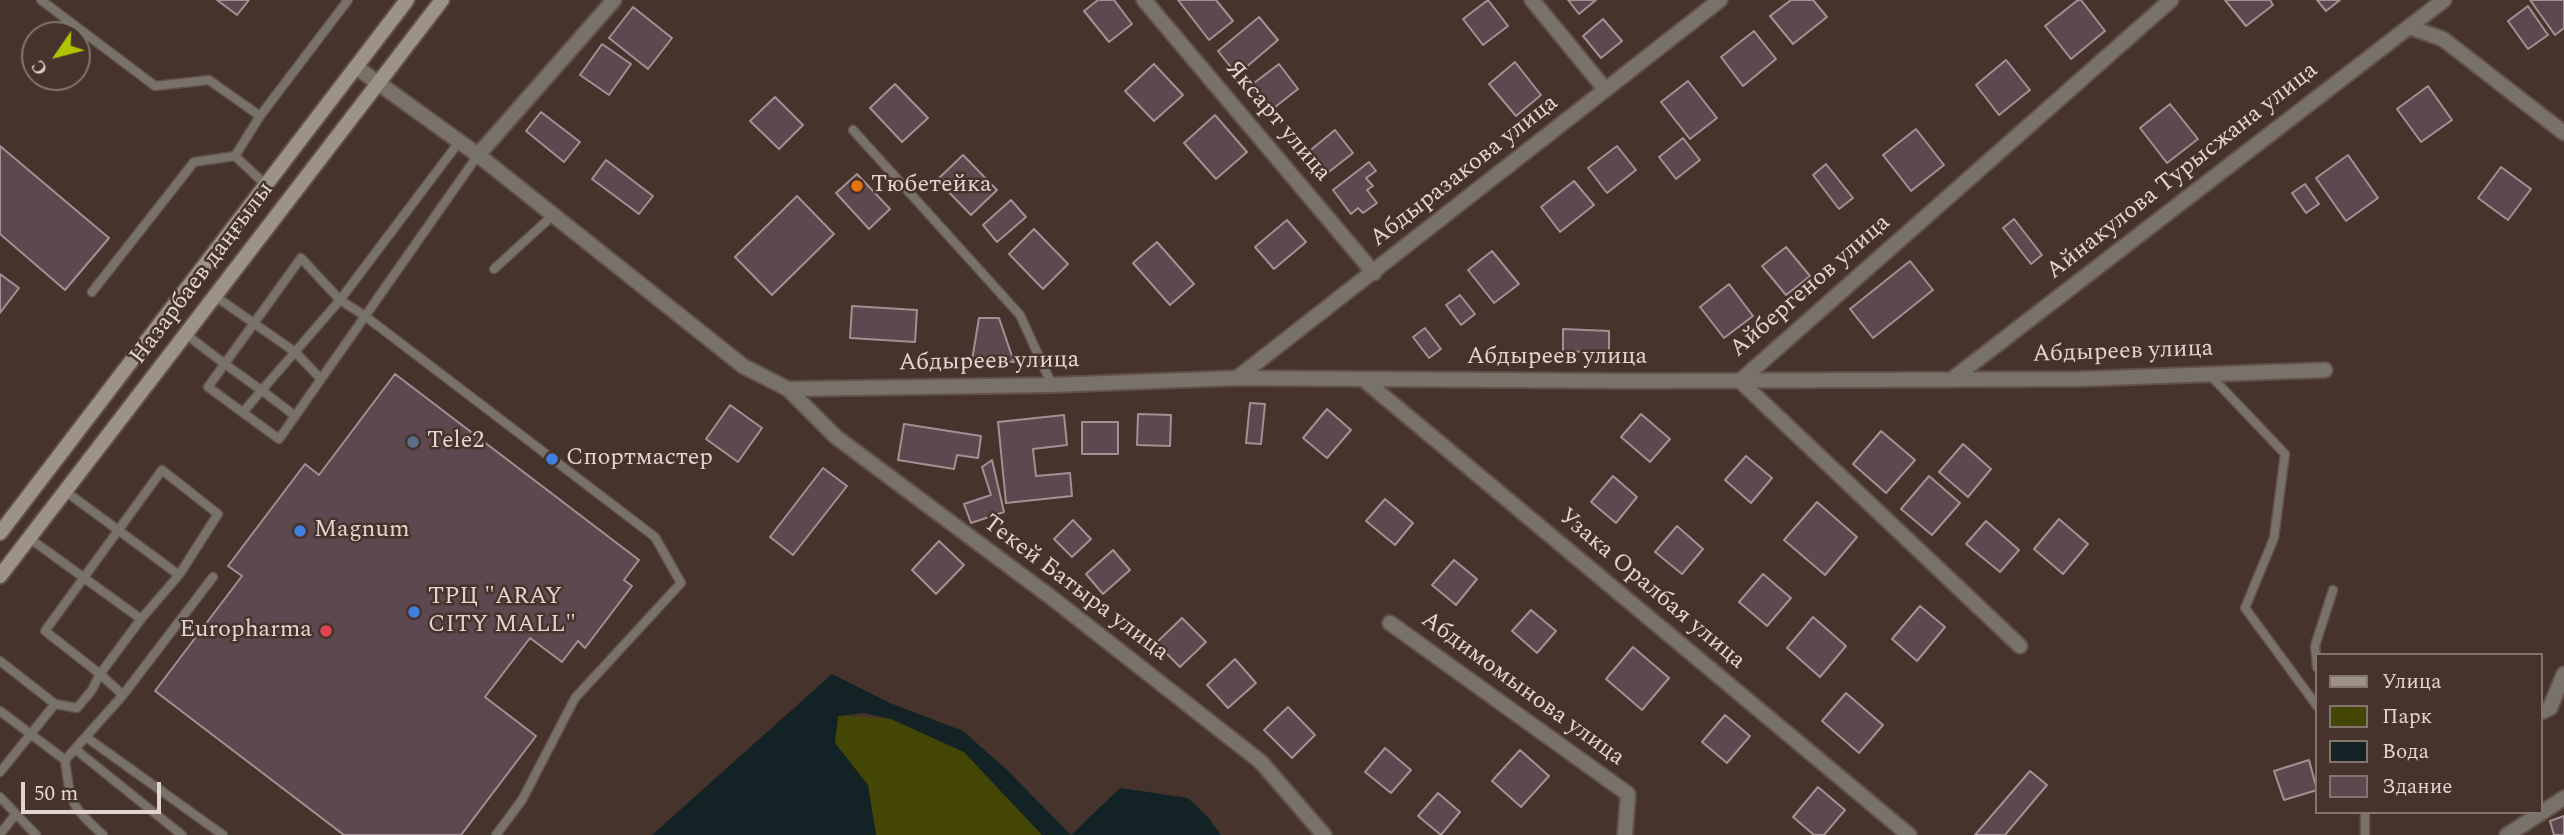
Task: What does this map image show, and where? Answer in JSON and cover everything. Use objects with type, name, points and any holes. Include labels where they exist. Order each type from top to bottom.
[{"type":"main road","points":[[0,533],[407,0]]},
{"type":"main road","name":"Назарбаев даңғылы","points":[[0,576],[442,0]]},
{"type":"street","points":[[478,155],[614,0]]},
{"type":"street","name":"Яксарт улица","points":[[1144,0],[1374,273]]},
{"type":"street","points":[[1532,0],[1605,89]]},
{"type":"street","name":"Абдыразакова улица","points":[[1237,378],[1720,0]]},
{"type":"street","name":"Айбергенов улица","points":[[2020,646],[1740,380],[2171,0]]},
{"type":"street","name":"Айнакулова Турысжана улица","points":[[1951,380],[2444,0]]},
{"type":"street","points":[[2409,27],[2443,39],[2564,132]]},
{"type":"street","points":[[356,67],[478,155],[743,366],[788,389]]},
{"type":"street","name":"Абдыреев улица","points":[[788,389],[1052,385],[1237,378],[2080,379],[2325,370]]},
{"type":"street","name":"Узака Оралбая улица","points":[[1363,379],[1909,835]]},
{"type":"street","name":"Текей Батыра улица","points":[[788,389],[836,437],[1052,598],[1261,762],[1324,835]]},
{"type":"street","name":"Абдимомынова улица","points":[[1390,623],[1628,794],[1625,835]]},
{"type":"street","points":[[2543,711],[2550,708],[2564,674]]},
{"type":"street","points":[[2543,812],[2564,798]]},
{"type":"street","points":[[2507,835],[2539,814]]},
{"type":"lane","points":[[41,0],[155,86],[209,80],[260,116]]},
{"type":"lane","points":[[92,292],[194,162],[235,156],[260,116],[348,0]]},
{"type":"lane","points":[[853,130],[1020,315],[1052,385]]},
{"type":"lane","points":[[243,412],[340,300],[459,142]]},
{"type":"lane","points":[[478,155],[365,316],[279,439],[208,387],[302,258],[340,300],[365,316],[654,537],[681,583],[575,698],[522,800],[496,835]]},
{"type":"lane","points":[[235,156],[266,185]]},
{"type":"lane","points":[[494,270],[552,216]]},
{"type":"lane","points":[[215,296],[295,352],[321,379]]},
{"type":"lane","points":[[186,334],[295,416]]},
{"type":"lane","points":[[2209,374],[2285,454],[2274,538],[2245,608],[2316,705]]},
{"type":"lane","points":[[0,661],[55,704],[77,708],[92,690],[100,674],[141,619],[178,575],[218,514],[162,470],[45,631],[100,674],[123,695]]},
{"type":"lane","points":[[65,491],[178,575]]},
{"type":"lane","points":[[29,538],[141,619]]},
{"type":"lane","points":[[65,760],[123,695],[213,577]]},
{"type":"lane","points":[[2316,656],[2315,646],[2333,590]]},
{"type":"lane","points":[[0,772],[55,704]]},
{"type":"lane","points":[[0,711],[65,760],[75,809],[103,835]]},
{"type":"lane","points":[[86,737],[223,835]]},
{"type":"lane","points":[[75,749],[182,835]]},
{"type":"lane","points":[[0,797],[36,835]]},
{"type":"lane","points":[[0,834],[16,814]]},
{"type":"lane","points":[[2365,814],[2365,835]]},
{"type":"green space","points":[[838,715],[891,719],[964,752],[1042,835],[872,835],[835,743]]},
{"type":"water","points":[[832,674],[890,703],[963,731],[1007,770],[1071,835],[1042,835],[964,752],[891,719],[864,713],[838,716],[835,743],[868,785],[876,835],[652,835]]},
{"type":"water","points":[[1120,788],[1188,798],[1208,817],[1221,835],[1071,835]]},
{"type":"building","points":[[217,0],[249,0],[237,15]]},
{"type":"building","points":[[1098,0],[1114,0],[1132,24],[1109,42],[1084,11]]},
{"type":"building","points":[[1178,0],[1216,0],[1233,21],[1209,40]]},
{"type":"building","points":[[1488,0],[1508,26],[1483,45],[1463,19]]},
{"type":"building","points":[[1568,0],[1596,0],[1579,14]]},
{"type":"building","points":[[1791,0],[1813,0],[1827,17],[1793,44],[1770,16]]},
{"type":"building","points":[[2081,0],[2105,31],[2071,59],[2045,26]]},
{"type":"building","points":[[2225,0],[2270,0],[2273,5],[2246,26]]},
{"type":"building","points":[[2317,0],[2340,0],[2326,11]]},
{"type":"building","points":[[2530,0],[2564,0],[2564,28],[2555,35]]},
{"type":"building","points":[[2528,6],[2548,35],[2528,49],[2508,21]]},
{"type":"building","points":[[633,7],[672,38],[648,69],[609,38]]},
{"type":"building","points":[[1259,17],[1278,40],[1237,75],[1218,51]]},
{"type":"building","points":[[1603,19],[1622,41],[1601,58],[1583,36]]},
{"type":"building","points":[[1754,31],[1776,59],[1743,86],[1721,57]]},
{"type":"building","points":[[602,44],[631,64],[609,95],[580,75]]},
{"type":"building","points":[[2006,60],[2030,90],[1999,115],[1976,85]]},
{"type":"building","points":[[1515,62],[1541,95],[1516,116],[1489,84]]},
{"type":"building","points":[[1154,64],[1183,95],[1154,121],[1125,91]]},
{"type":"building","points":[[1279,64],[1298,89],[1270,111],[1250,86]]},
{"type":"building","points":[[1688,81],[1717,118],[1690,139],[1661,102]]},
{"type":"building","points":[[895,84],[928,118],[902,142],[870,108]]},
{"type":"building","points":[[2428,86],[2452,120],[2421,142],[2397,109]]},
{"type":"building","points":[[775,97],[803,125],[779,149],[750,121]]},
{"type":"building","points":[[2170,104],[2198,139],[2167,163],[2140,128]]},
{"type":"building","points":[[541,112],[580,142],[564,162],[526,131]]},
{"type":"building","points":[[1215,115],[1247,152],[1216,179],[1184,143]]},
{"type":"building","points":[[1916,129],[1944,165],[1911,191],[1883,155]]},
{"type":"building","points":[[1335,130],[1353,153],[1325,175],[1307,153]]},
{"type":"building","points":[[1683,138],[1700,160],[1676,179],[1659,157]]},
{"type":"building","points":[[0,146],[109,238],[65,290],[0,234]]},
{"type":"building","points":[[1617,146],[1636,170],[1607,193],[1588,168]]},
{"type":"building","points":[[963,155],[997,190],[971,215],[937,180]]},
{"type":"building","points":[[2348,155],[2378,198],[2346,221],[2316,178]]},
{"type":"building","points":[[606,160],[653,196],[639,214],[592,179]]},
{"type":"building","points":[[1369,162],[1376,171],[1366,178],[1373,186],[1367,190],[1377,203],[1363,213],[1358,208],[1351,214],[1333,190]]},
{"type":"building","points":[[1826,164],[1853,198],[1839,209],[1813,175]]},
{"type":"building","points":[[2501,167],[2531,189],[2508,220],[2478,198]]},
{"type":"building","points":[[857,174],[890,209],[869,229],[836,193]]},
{"type":"building","points":[[1574,181],[1594,205],[1560,232],[1541,207]]},
{"type":"building","points":[[2305,184],[2319,204],[2306,213],[2292,193]]},
{"type":"building","points":[[797,196],[834,234],[772,295],[735,257]]},
{"type":"building","points":[[1011,200],[1026,217],[997,242],[983,225]]},
{"type":"building","points":[[2014,219],[2042,255],[2031,264],[2003,228]]},
{"type":"building","points":[[1287,220],[1306,242],[1274,269],[1255,247]]},
{"type":"building","points":[[1034,229],[1068,264],[1043,289],[1009,254]]},
{"type":"building","points":[[1157,242],[1194,284],[1170,305],[1133,263]]},
{"type":"building","points":[[1786,247],[1810,276],[1786,295],[1762,266]]},
{"type":"building","points":[[1492,251],[1519,284],[1494,303],[1468,270]]},
{"type":"building","points":[[1910,261],[1933,290],[1873,338],[1850,309]]},
{"type":"building","points":[[0,274],[19,288],[0,313]]},
{"type":"building","points":[[1729,284],[1753,316],[1724,338],[1700,307]]},
{"type":"building","points":[[1460,295],[1475,314],[1461,325],[1446,305]]},
{"type":"building","points":[[852,306],[917,310],[915,342],[850,338]]},
{"type":"building","points":[[979,318],[999,318],[1014,362],[972,360]]},
{"type":"building","points":[[1425,328],[1441,349],[1429,358],[1413,337]]},
{"type":"building","points":[[1563,329],[1609,331],[1609,353],[1563,351]]},
{"type":"building","name":"ТРЦ \"ARAY CITY MALL\"","points":[[395,374],[639,560],[624,580],[632,586],[585,648],[578,641],[562,662],[530,638],[485,697],[536,736],[461,835],[344,835],[155,691],[242,576],[228,566],[305,464],[319,475]]},
{"type":"building","points":[[1250,403],[1265,404],[1261,444],[1246,443]]},
{"type":"building","points":[[730,405],[762,428],[738,462],[706,439]]},
{"type":"building","points":[[1327,409],[1351,430],[1327,458],[1303,438]]},
{"type":"building","points":[[1138,414],[1171,415],[1170,446],[1137,445]]},
{"type":"building","points":[[1641,414],[1670,439],[1650,462],[1621,437]]},
{"type":"building","points":[[1064,415],[1067,445],[1033,449],[1036,476],[1070,473],[1072,496],[1006,503],[998,422]]},
{"type":"building","points":[[1082,422],[1118,422],[1118,454],[1082,454]]},
{"type":"building","points":[[904,424],[981,436],[978,458],[957,455],[954,469],[898,460]]},
{"type":"building","points":[[1881,431],[1915,460],[1886,493],[1853,464]]},
{"type":"building","points":[[1963,444],[1991,469],[1968,497],[1939,472]]},
{"type":"building","points":[[1746,456],[1772,478],[1751,503],[1725,480]]},
{"type":"building","points":[[992,460],[1004,512],[971,523],[964,504],[991,495],[982,467]]},
{"type":"building","points":[[823,468],[847,486],[793,555],[770,537]]},
{"type":"building","points":[[1613,476],[1637,497],[1616,523],[1591,502]]},
{"type":"building","points":[[1929,476],[1960,503],[1932,535],[1901,509]]},
{"type":"building","points":[[1385,499],[1413,523],[1395,545],[1366,521]]},
{"type":"building","points":[[1817,502],[1857,537],[1825,575],[1784,540]]},
{"type":"building","points":[[2059,519],[2088,544],[2063,574],[2034,549]]},
{"type":"building","points":[[1073,520],[1091,539],[1072,557],[1054,539]]},
{"type":"building","points":[[1986,521],[2019,550],[2000,572],[1966,544]]},
{"type":"building","points":[[1677,526],[1703,549],[1682,574],[1655,552]]},
{"type":"building","points":[[939,541],[964,565],[936,594],[912,570]]},
{"type":"building","points":[[1113,550],[1130,570],[1103,594],[1086,574]]},
{"type":"building","points":[[1454,560],[1477,579],[1456,605],[1432,585]]},
{"type":"building","points":[[1763,574],[1791,598],[1767,626],[1739,602]]},
{"type":"building","points":[[1920,606],[1945,627],[1917,661],[1892,639]]},
{"type":"building","points":[[1531,610],[1556,631],[1537,653],[1512,631]]},
{"type":"building","points":[[1813,617],[1846,646],[1820,677],[1787,648]]},
{"type":"building","points":[[1182,618],[1206,642],[1180,667],[1156,643]]},
{"type":"building","points":[[1633,647],[1669,678],[1642,710],[1606,679]]},
{"type":"building","points":[[1235,659],[1256,683],[1228,708],[1207,685]]},
{"type":"building","points":[[1846,693],[1883,725],[1859,753],[1822,721]]},
{"type":"building","points":[[1288,707],[1315,735],[1292,758],[1264,730]]},
{"type":"building","points":[[1725,715],[1750,736],[1727,763],[1702,742]]},
{"type":"building","points":[[1385,748],[1411,770],[1391,793],[1365,772]]},
{"type":"building","points":[[1520,750],[1549,776],[1521,807],[1492,781]]},
{"type":"building","points":[[2309,760],[2316,790],[2284,800],[2274,771]]},
{"type":"building","points":[[2030,771],[2047,785],[2005,835],[1975,835]]},
{"type":"building","points":[[1818,787],[1845,810],[1824,835],[1814,835],[1793,817]]},
{"type":"building","points":[[1438,793],[1460,812],[1441,835],[1418,816]]},
{"type":"building","points":[[2564,816],[2564,835],[2554,835],[2550,821]]},
{"type":"place","name":"Тюбетейка","points":[[857,186]]},
{"type":"place","name":"Tele2","points":[[413,442]]},
{"type":"place","name":"Спортмастер","points":[[552,459]]},
{"type":"place","name":"Magnum","points":[[300,531]]},
{"type":"place","name":"ТРЦ \"ARAY CITY MALL\"","points":[[414,612]]},
{"type":"place","name":"Europharma","points":[[326,631]]}]
